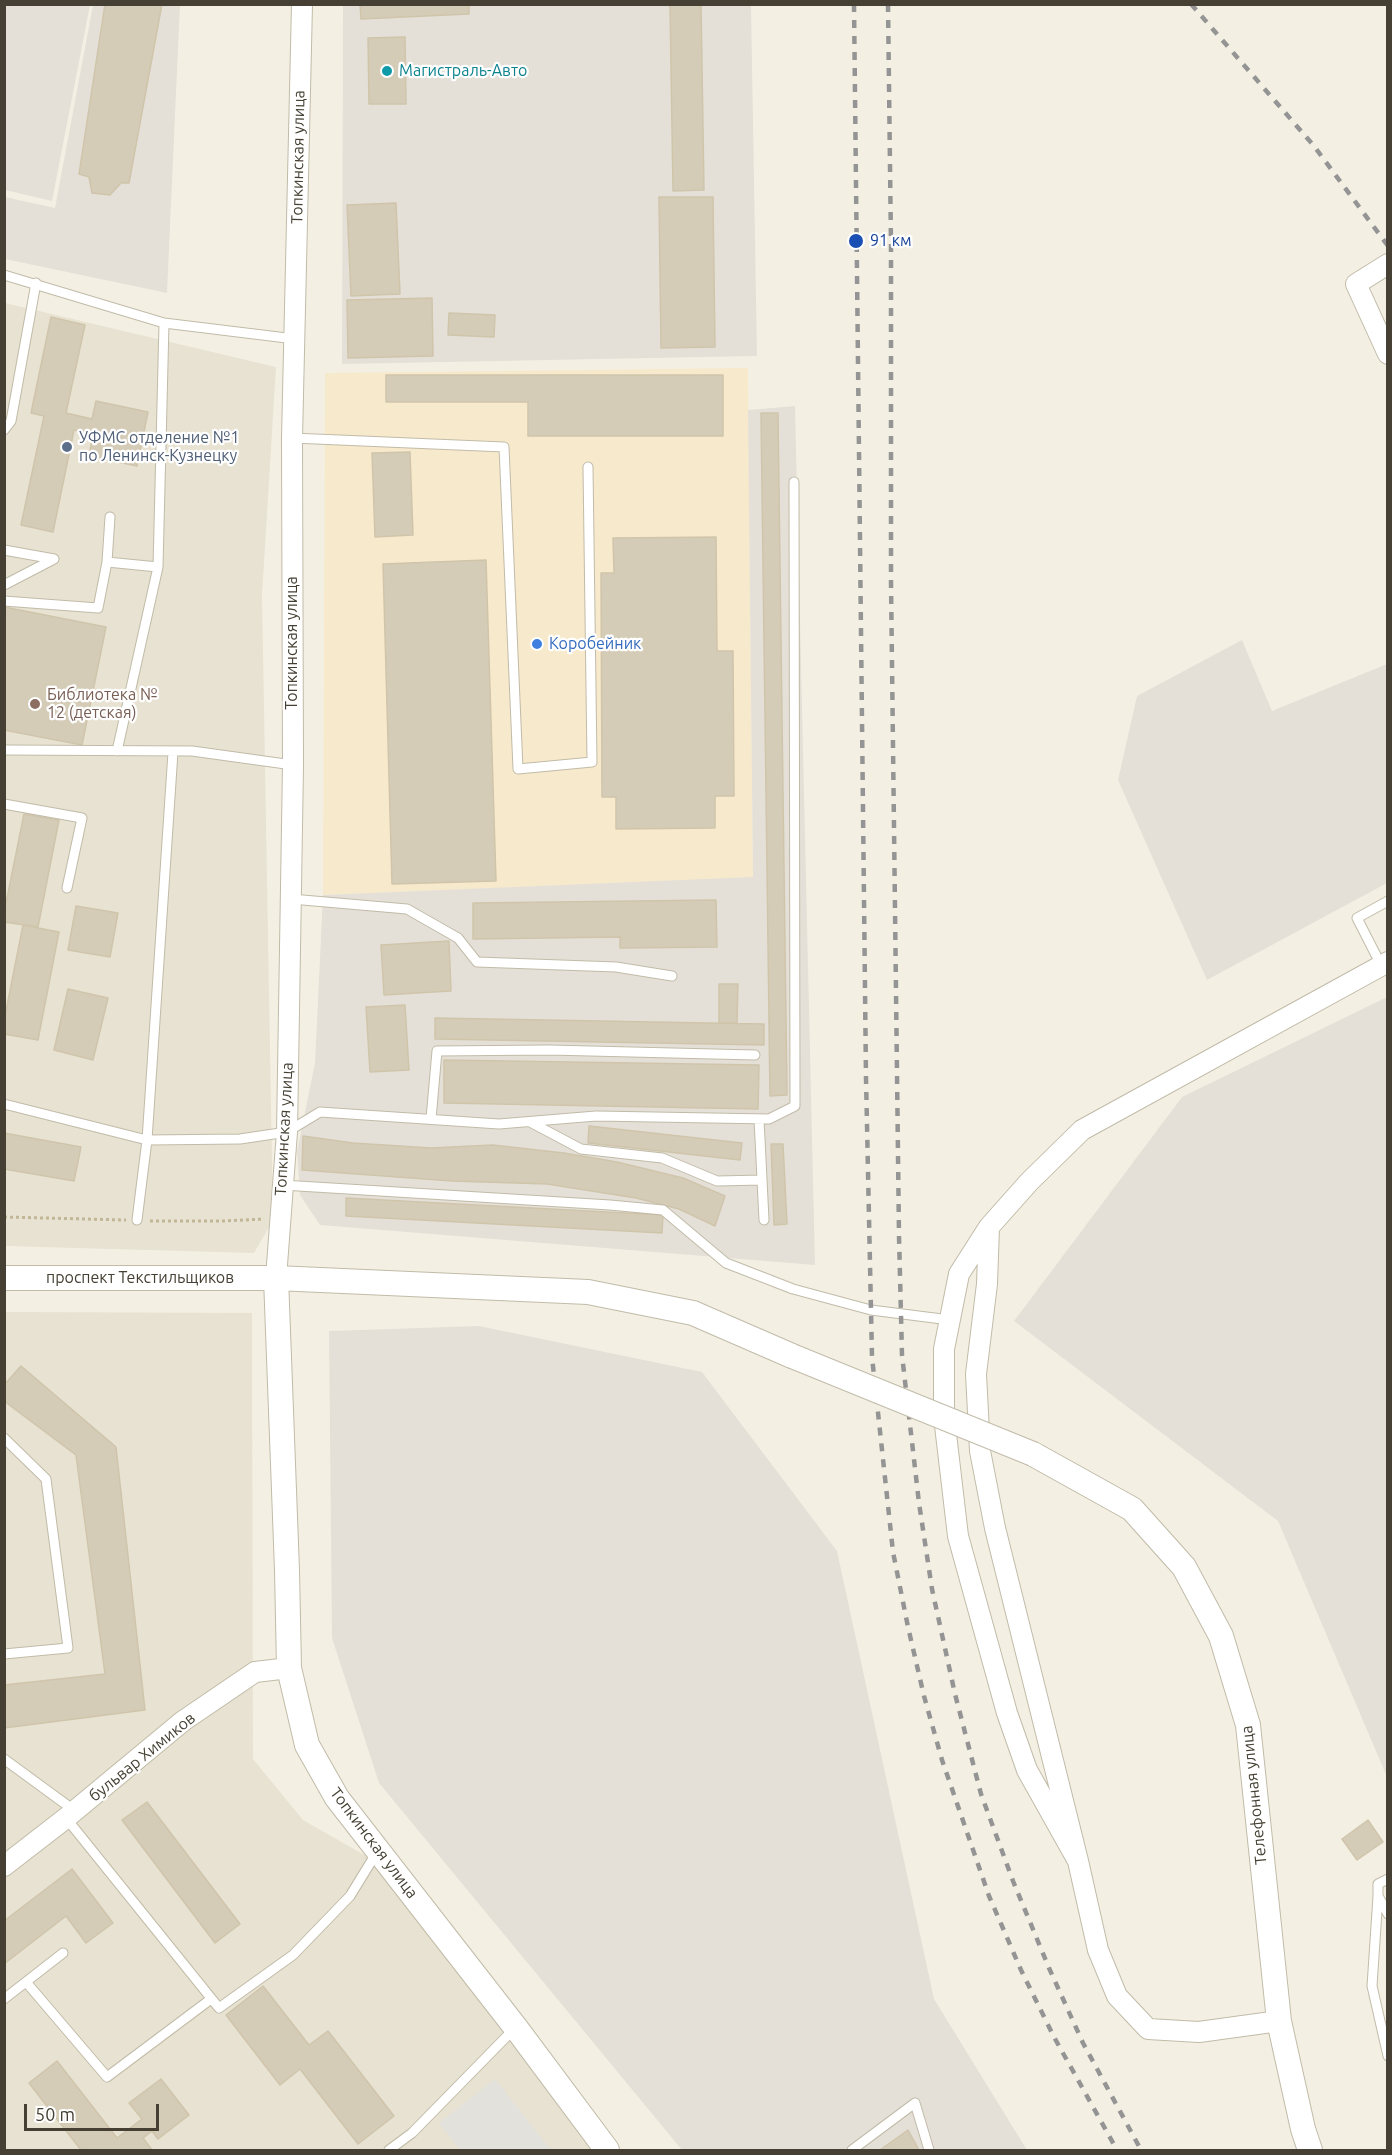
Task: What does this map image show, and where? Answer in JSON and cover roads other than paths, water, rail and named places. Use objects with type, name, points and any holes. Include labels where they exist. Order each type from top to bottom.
[{"type":"street","name":"Топкинская улица","points":[[302,4],[292,438],[293,765],[287,1132],[276,1278],[289,1668],[307,1745],[337,1798],[516,2028],[608,2151]]},
{"type":"street","points":[[1388,264],[1356,284],[1388,354]]},
{"type":"street","points":[[1078,1861],[1027,1770],[1007,1713],[958,1536],[944,1417],[944,1349],[958,1274],[989,1227],[1029,1182],[1082,1130],[1384,963]]},
{"type":"street","points":[[989,1227],[987,1284],[976,1374],[980,1451],[995,1528],[1098,1950],[1117,1996],[1148,2029],[1199,2032],[1279,2021]]},
{"type":"street","name":"проспект Текстильщиков","points":[[4,1278],[276,1278],[588,1292],[693,1313],[792,1356]]},
{"type":"street","name":"Телефонная улица","points":[[792,1356],[1033,1454],[1132,1509],[1184,1567],[1221,1636],[1248,1725],[1279,2021],[1310,2151]]},
{"type":"street","name":"бульвар Химиков","points":[[4,1866],[183,1721],[255,1672],[289,1668]]},
{"type":"lane","points":[[4,275],[164,323],[295,339]]},
{"type":"lane","points":[[4,430],[11,422],[36,283]]},
{"type":"lane","points":[[117,751],[158,567],[164,323]]},
{"type":"lane","points":[[292,438],[504,447],[518,769],[592,762],[588,467]]},
{"type":"lane","points":[[4,1104],[147,1140],[240,1139],[287,1132],[320,1112],[499,1124],[597,1116],[769,1119],[795,1107],[794,482]]},
{"type":"lane","points":[[4,601],[98,608],[107,562],[110,517]]},
{"type":"lane","points":[[4,550],[54,559],[4,585]]},
{"type":"lane","points":[[107,562],[158,567]]},
{"type":"lane","points":[[4,750],[192,751],[293,765]]},
{"type":"lane","points":[[137,1221],[147,1140],[174,752]]},
{"type":"lane","points":[[4,804],[82,818],[67,888]]},
{"type":"lane","points":[[291,899],[407,909],[458,938],[477,962],[616,967],[672,976]]},
{"type":"lane","points":[[1384,963],[1357,918],[1388,901]]},
{"type":"lane","points":[[431,1119],[437,1051],[549,1050],[755,1055]]},
{"type":"lane","points":[[759,1119],[764,1220]]},
{"type":"lane","points":[[529,1122],[580,1149],[662,1158],[717,1181],[762,1180]]},
{"type":"lane","points":[[282,1185],[663,1210],[726,1263],[745,1271],[793,1289],[871,1310],[950,1320]]},
{"type":"lane","points":[[4,1438],[46,1479],[68,1648],[4,1654]]},
{"type":"lane","points":[[4,1760],[70,1814],[219,2008],[293,1955],[350,1896],[378,1850]]},
{"type":"lane","points":[[1388,1879],[1378,1884],[1372,1986],[1388,2056]]},
{"type":"lane","points":[[1378,1896],[1388,1914]]},
{"type":"lane","points":[[4,1999],[63,1953]]},
{"type":"lane","points":[[26,1982],[107,2077],[212,1999]]},
{"type":"lane","points":[[389,2151],[412,2133],[516,2028]]},
{"type":"lane","points":[[852,2151],[915,2103],[929,2151]]},
{"type":"railway","points":[[854,4],[866,1078],[872,1357],[893,1552],[924,1696],[942,1760],[989,1896],[1021,1970],[1054,2037],[1117,2150]]},
{"type":"railway","points":[[888,4],[891,582],[899,1236],[902,1355],[919,1503],[932,1589],[955,1694],[981,1794],[1013,1881],[1049,1968],[1083,2043],[1141,2150]]},
{"type":"railway","points":[[1191,4],[1314,146],[1388,246]]},
{"type":"place","name":"Магистраль-Авто","points":[[387,71]]},
{"type":"place","name":"91 км","points":[[856,241]]},
{"type":"place","name":"УФМС отделение №1 по Ленинск-Кузнецку","points":[[67,447]]},
{"type":"place","name":"Коробейник","points":[[537,644]]},
{"type":"place","name":"Библиотека № 12 (детская)","points":[[35,704]]}]
